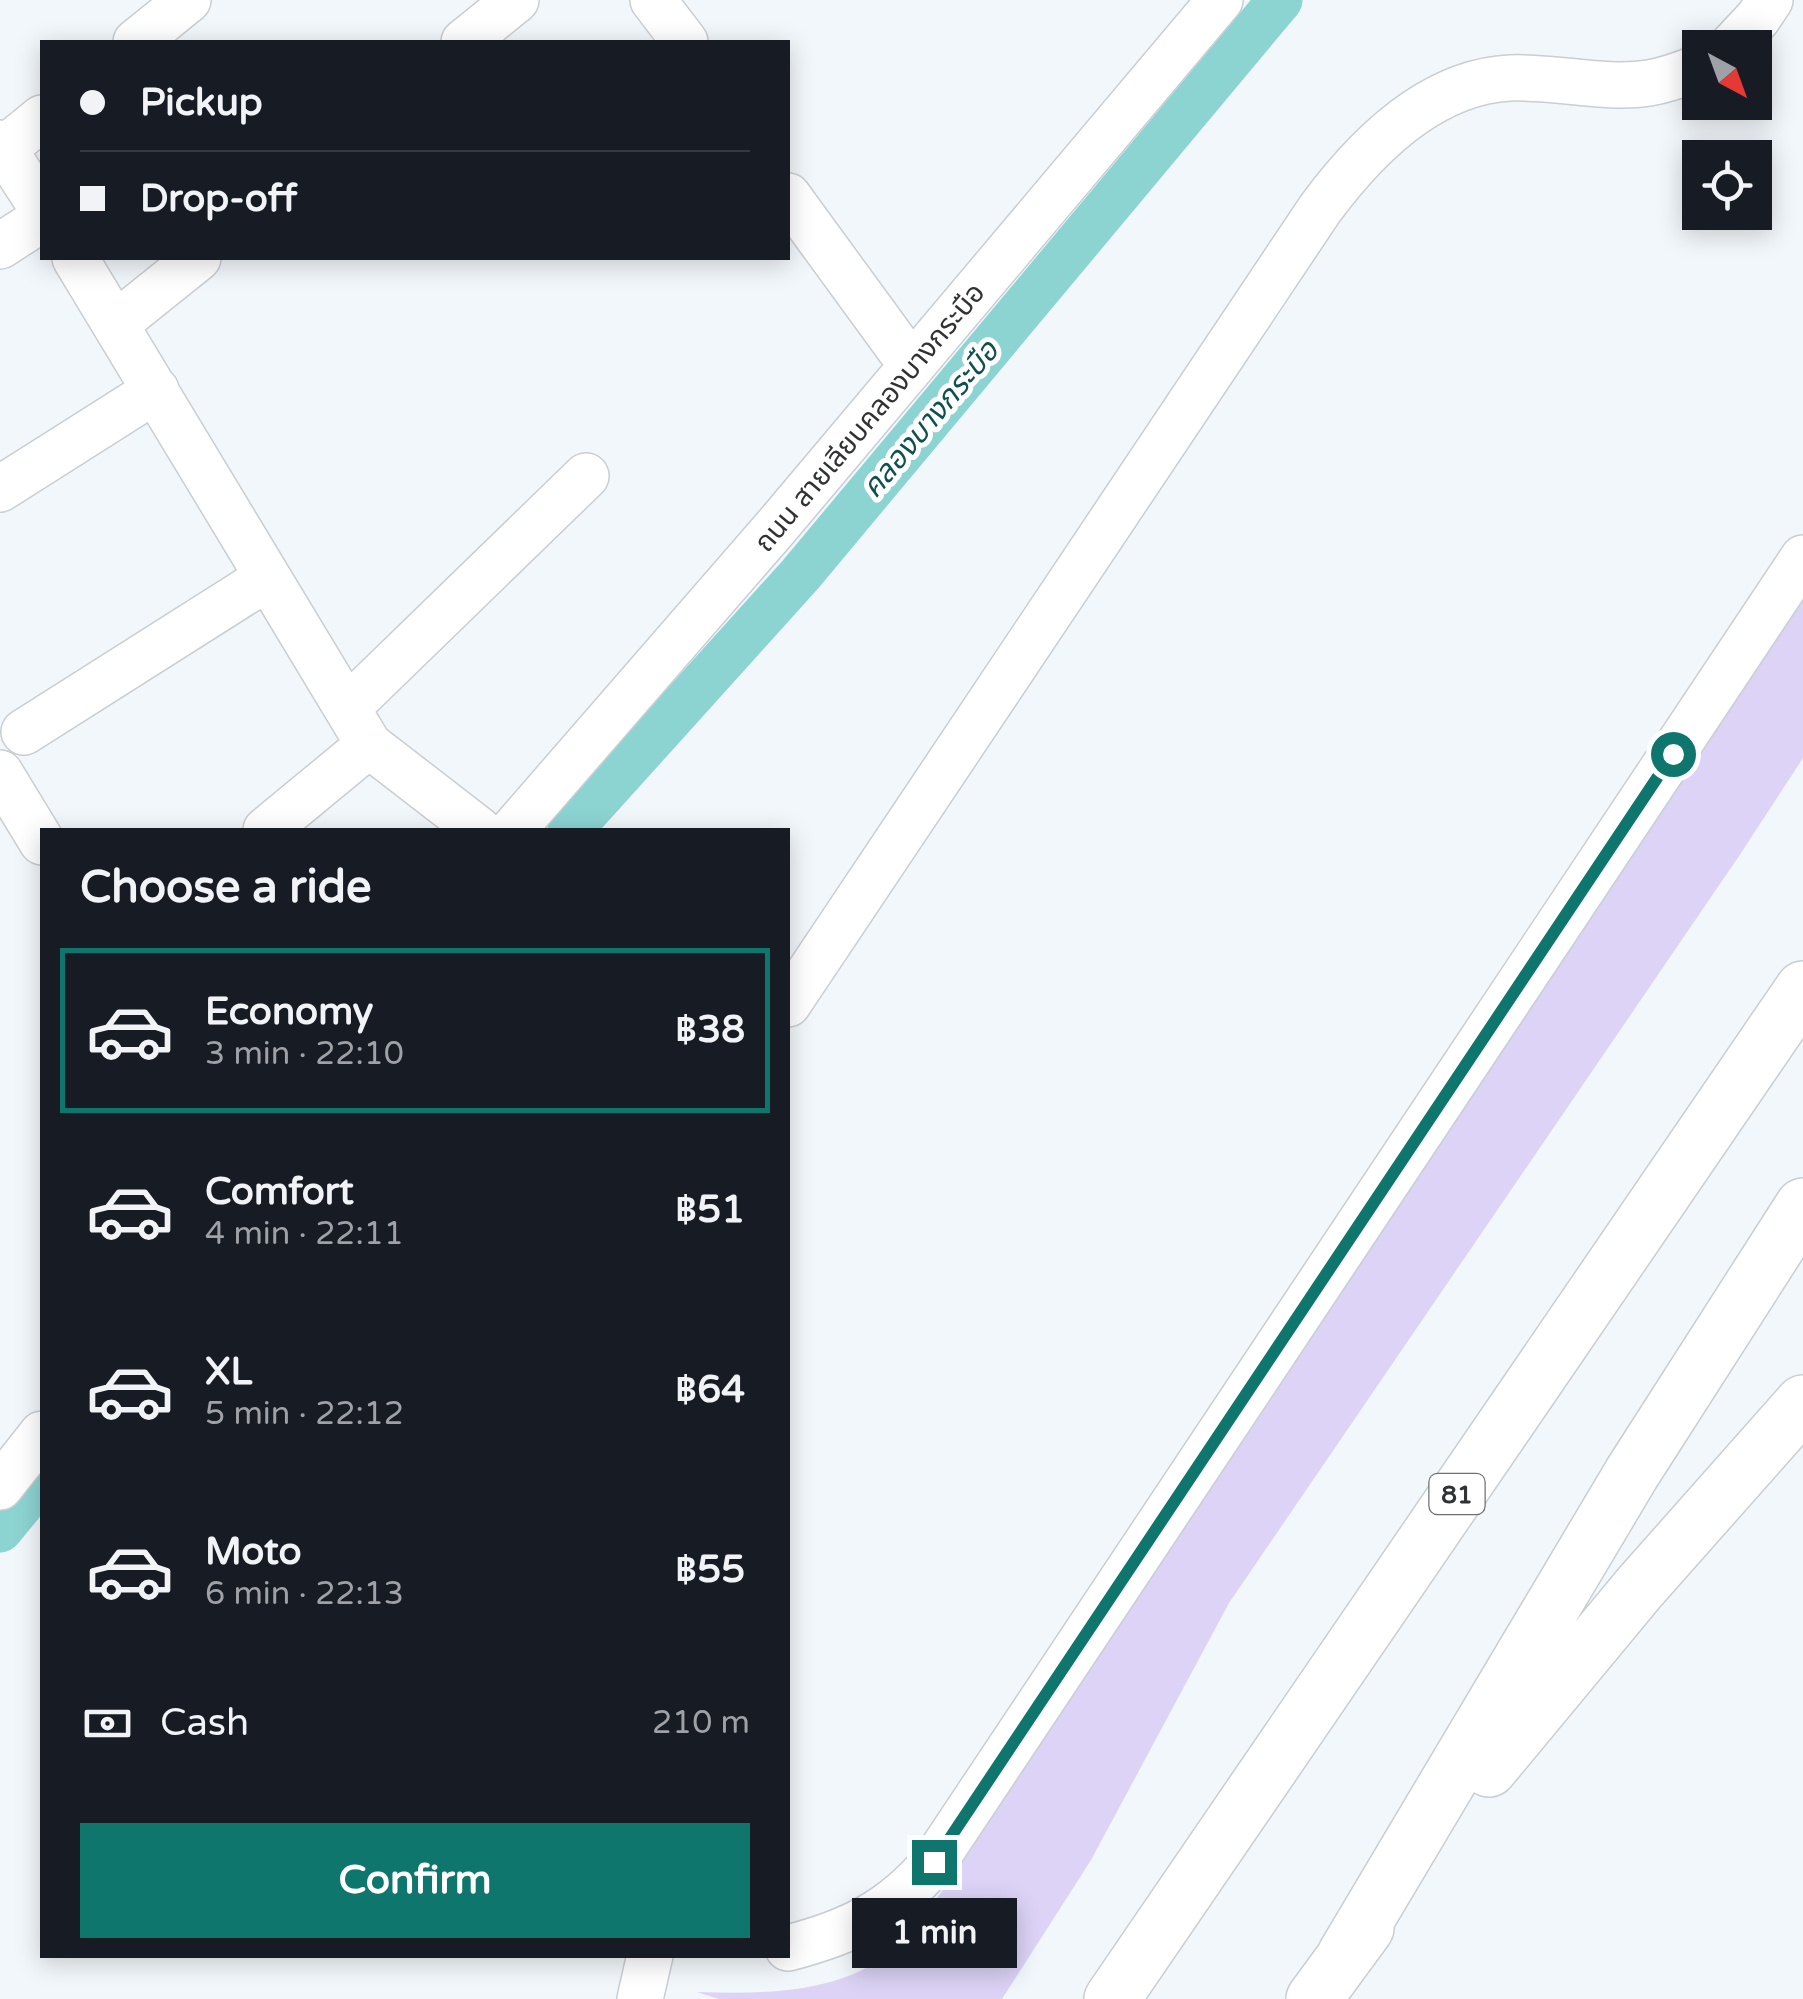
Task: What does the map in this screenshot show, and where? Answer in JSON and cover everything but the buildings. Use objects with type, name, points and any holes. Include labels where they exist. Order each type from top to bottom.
[{"type":"highway","name":"81","points":[[1112,1999],[1803,989]]},
{"type":"highway","points":[[1345,1956],[1632,1473],[1803,1206]]},
{"type":"highway","points":[[1314,1999],[1535,1710],[1803,1403]]},
{"type":"street","points":[[138,40],[188,0]]},
{"type":"street","points":[[466,40],[516,0]]},
{"type":"street","points":[[653,0],[683,40]]},
{"type":"street","points":[[1747,30],[1770,0]]},
{"type":"street","name":"ถนน สายเลียบคลองบางกระบือ","points":[[515,828],[912,366],[1195,11]]},
{"type":"street","points":[[790,1001],[1320,209],[1356,164],[1405,120],[1435,101],[1472,86],[1508,78],[1644,84],[1682,72]]},
{"type":"street","points":[[40,119],[2,146],[40,205]]},
{"type":"street","points":[[790,199],[912,366]]},
{"type":"street","points":[[0,246],[40,221]]},
{"type":"street","points":[[76,260],[358,726],[477,828]]},
{"type":"street","points":[[117,323],[196,260]]},
{"type":"street","points":[[0,489],[156,390]]},
{"type":"street","points":[[268,828],[586,476]]},
{"type":"street","points":[[790,1947],[850,1929],[880,1913],[910,1890],[934,1862],[1803,558]]},
{"type":"street","points":[[24,732],[267,578]]},
{"type":"street","points":[[0,773],[40,839]]},
{"type":"street","points":[[1,1485],[40,1436]]},
{"type":"street","points":[[640,1999],[649,1958]]},
{"type":"shaded area","points":[[1803,595],[1803,758],[1229,1603],[1091,1860],[1002,1999],[719,1999],[697,1992],[784,1991],[839,1979],[890,1953],[912,1932],[953,1876]]},
{"type":"waterway","name":"คลองบางกระบือ","points":[[572,828],[800,575],[1280,0]]},
{"type":"waterway","name":"คลองบางกระบือ","points":[[0,1530],[40,1481]]},
{"type":"route","points":[[934,1862],[1673,754]]}]
